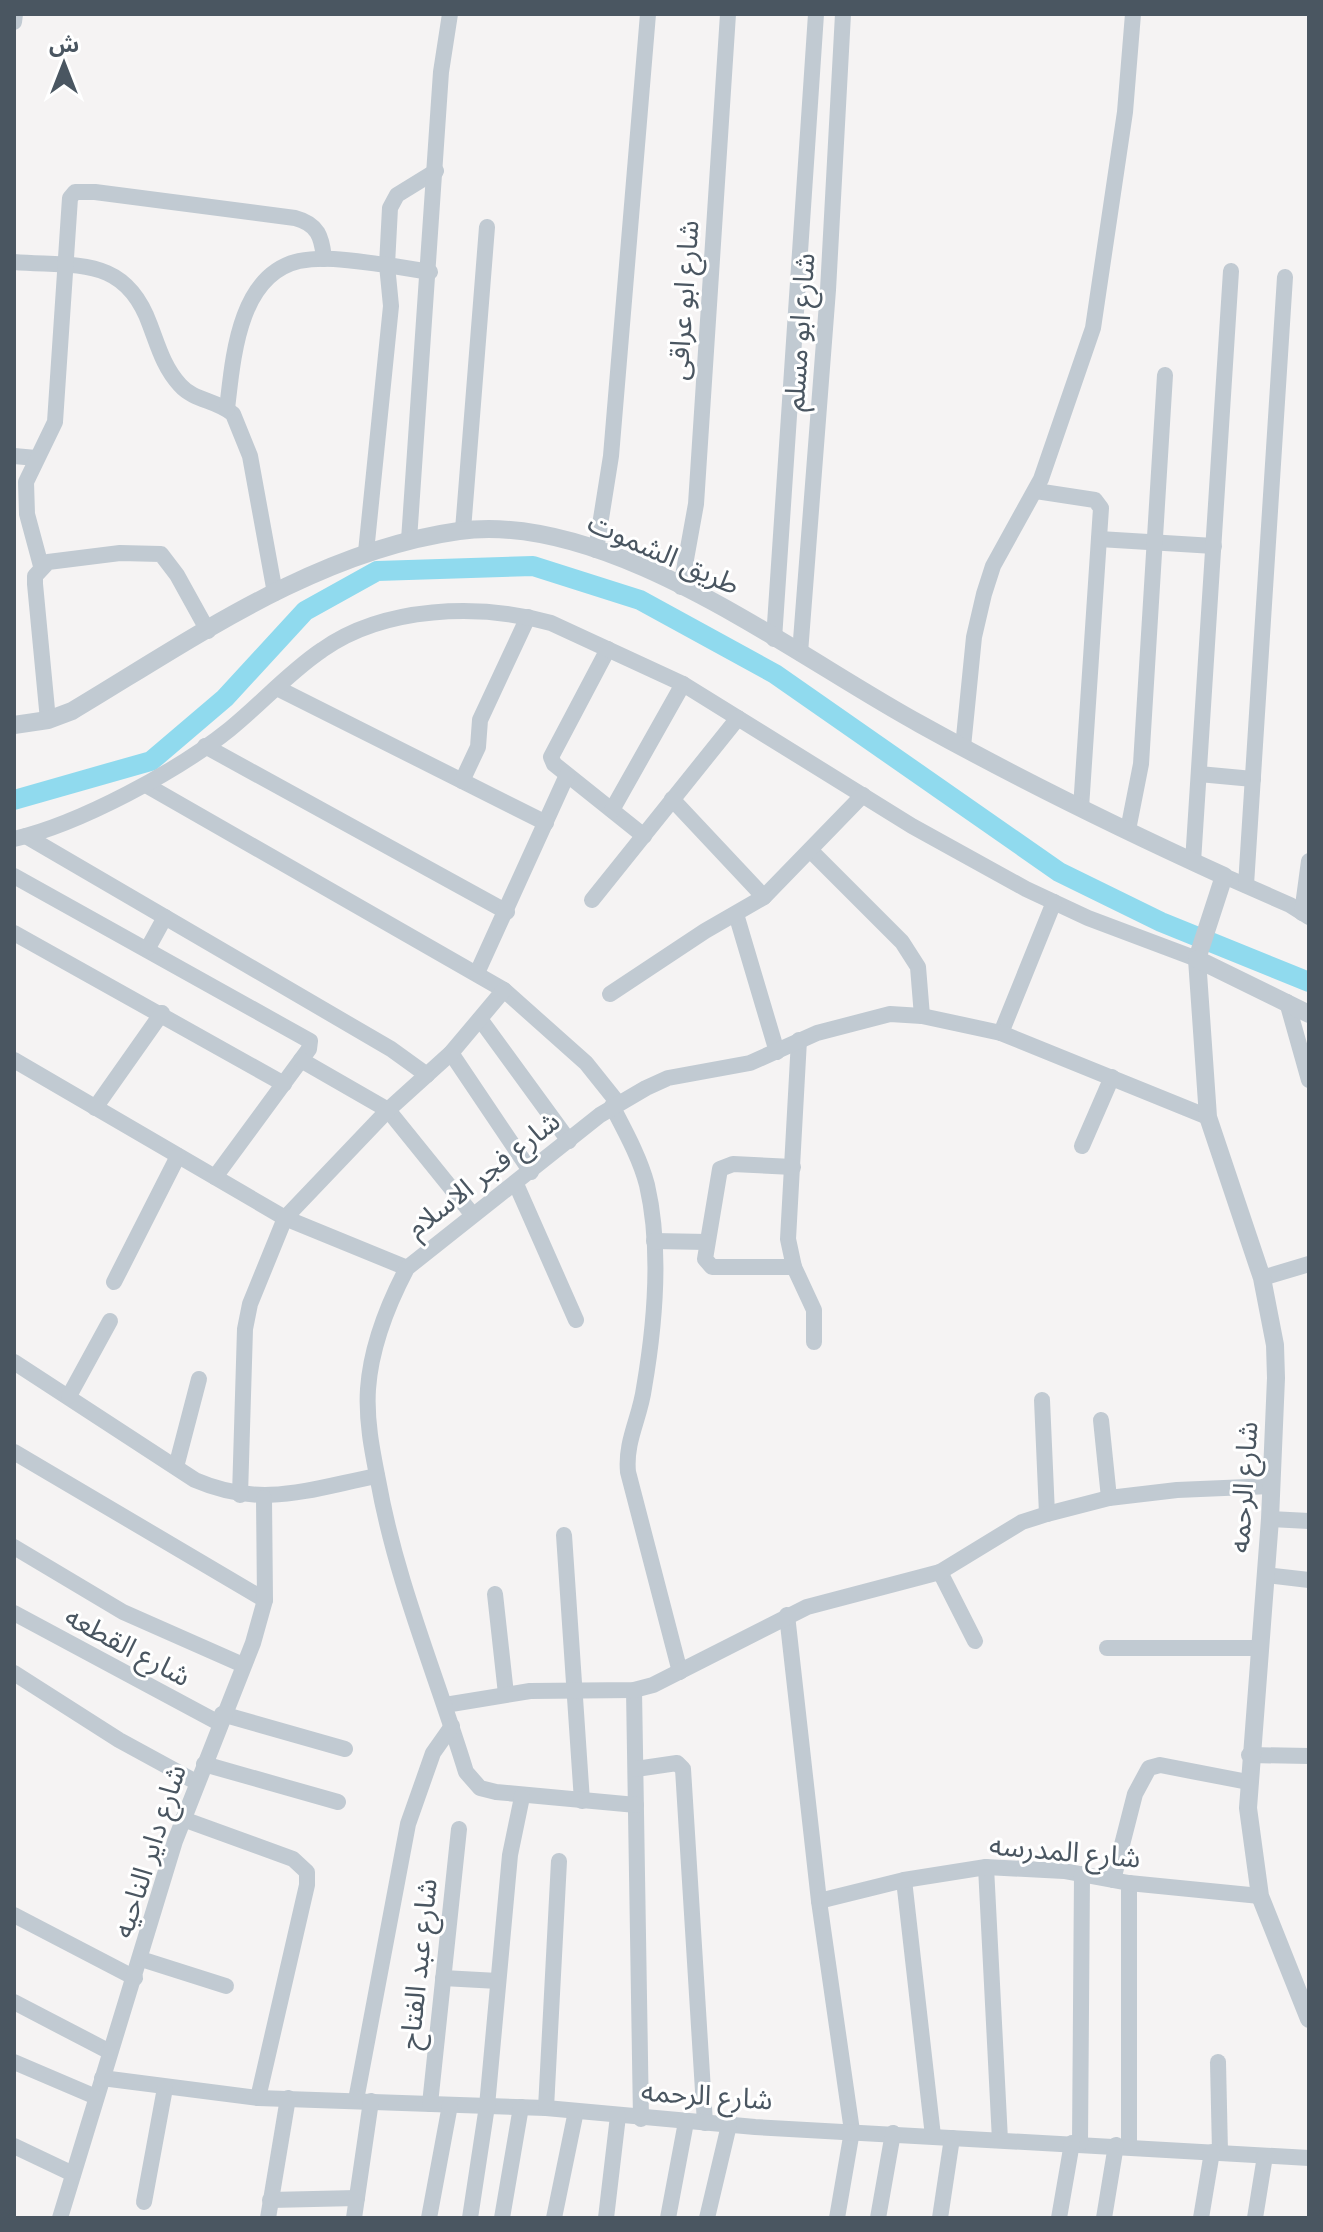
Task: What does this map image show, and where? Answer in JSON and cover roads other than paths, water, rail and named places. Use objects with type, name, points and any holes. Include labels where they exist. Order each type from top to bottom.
[{"type":"street","points":[[14,22],[15,14]]},
{"type":"street","points":[[409,540],[430,272],[442,58],[450,14]]},
{"type":"street","points":[[596,550],[611,456],[648,14]]},
{"type":"street","name":"شارع ابو عراقى","points":[[681,587],[696,504],[728,14]]},
{"type":"street","points":[[774,639],[813,289],[816,14]]},
{"type":"street","name":"شارع ابو مسلم","points":[[800,653],[813,289],[843,14]]},
{"type":"street","points":[[963,747],[974,637],[984,594],[993,566],[1036,491],[1086,358],[1093,328],[1125,112],[1133,14]]},
{"type":"street","points":[[366,552],[391,306],[387,265],[393,200],[436,171]]},
{"type":"street","points":[[48,720],[35,584],[41,566],[25,501],[26,482],[55,422],[70,198],[82,191],[310,222],[318,231],[324,259]]},
{"type":"street","points":[[463,530],[487,227]]},
{"type":"street","points":[[227,409],[237,341],[259,287],[278,269],[300,261],[324,259],[430,272]]},
{"type":"street","points":[[14,262],[65,262],[116,276],[133,289],[142,303],[165,365],[177,382],[192,396],[227,409],[242,432],[250,456],[275,593]]},
{"type":"street","points":[[1193,862],[1231,271]]},
{"type":"street","points":[[1246,885],[1285,277]]},
{"type":"street","points":[[1128,830],[1140,784],[1165,375]]},
{"type":"street","points":[[14,456],[36,458]]},
{"type":"street","points":[[1036,491],[1100,503],[1081,808]]},
{"type":"street","name":"طريق الشموت","points":[[14,725],[48,720],[72,711],[275,593],[341,560],[409,540],[463,530],[553,536],[596,550],[681,587],[963,747],[1081,808],[1224,876]]},
{"type":"street","points":[[1099,539],[1214,546]]},
{"type":"street","points":[[41,566],[56,560],[120,553],[161,554],[172,567],[208,631]]},
{"type":"street","points":[[20,838],[146,785],[205,746],[324,648],[388,621],[451,612],[528,617],[683,684],[912,826],[1054,902],[1199,952],[1309,1014]]},
{"type":"street","points":[[462,781],[478,747],[480,720],[528,617]]},
{"type":"street","points":[[608,649],[553,751],[554,764],[644,836]]},
{"type":"street","points":[[612,810],[683,684]]},
{"type":"street","points":[[277,688],[546,823]]},
{"type":"street","points":[[592,900],[738,718]]},
{"type":"street","points":[[205,746],[507,912]]},
{"type":"street","points":[[1199,774],[1253,779]]},
{"type":"street","points":[[477,973],[567,775]]},
{"type":"street","points":[[146,785],[504,990],[568,1046],[615,1105],[647,1183],[654,1241],[651,1349],[644,1394],[626,1454],[642,1537],[680,1672]]},
{"type":"street","points":[[610,994],[764,897],[863,795]]},
{"type":"street","points":[[672,799],[764,897]]},
{"type":"street","points":[[20,838],[165,917],[391,1049],[427,1075]]},
{"type":"street","points":[[811,851],[902,942],[918,967],[922,1016]]},
{"type":"street","points":[[1199,952],[1224,876],[1305,915],[1309,861]]},
{"type":"street","points":[[14,876],[304,1036],[310,1045],[301,1060],[215,1177]]},
{"type":"street","points":[[1001,1033],[1054,902]]},
{"type":"street","points":[[736,914],[777,1052]]},
{"type":"street","points":[[148,948],[165,917]]},
{"type":"street","points":[[14,933],[162,1013],[284,1084]]},
{"type":"street","name":"شارع الرحمه","points":[[1199,952],[1208,1117],[1262,1278],[1275,1345],[1270,1519],[1249,1755],[1250,1833],[1260,1896],[1309,2019]]},
{"type":"street","points":[[240,1495],[245,1329],[250,1304],[285,1218],[388,1110],[451,1053],[504,990]]},
{"type":"street","points":[[1287,1002],[1309,1080]]},
{"type":"street","points":[[95,1108],[162,1013]]},
{"type":"street","name":"شارع فجر الاسلام","points":[[636,1805],[522,1797],[480,1788],[471,1781],[405,1595],[377,1476],[368,1411],[368,1387],[380,1331],[407,1268],[472,1214],[516,1184],[615,1105],[668,1078],[750,1063],[799,1040],[875,1017],[922,1016],[1001,1033],[1208,1117]]},
{"type":"street","points":[[480,1019],[569,1141]]},
{"type":"street","points":[[799,1040],[788,1239],[794,1267],[814,1310],[814,1342]]},
{"type":"street","points":[[451,1053],[531,1172]]},
{"type":"street","points":[[14,1060],[285,1218],[407,1268]]},
{"type":"street","points":[[301,1060],[388,1110],[472,1214]]},
{"type":"street","points":[[1082,1146],[1112,1077]]},
{"type":"street","points":[[114,1282],[178,1156]]},
{"type":"street","points":[[793,1167],[733,1164],[720,1169],[705,1259],[712,1267],[794,1267]]},
{"type":"street","points":[[516,1184],[576,1320]]},
{"type":"street","points":[[654,1241],[707,1242]]},
{"type":"street","points":[[1262,1278],[1309,1264]]},
{"type":"street","points":[[69,1396],[110,1321]]},
{"type":"street","points":[[14,1362],[206,1485],[264,1498],[377,1476]]},
{"type":"street","points":[[176,1467],[199,1379]]},
{"type":"street","points":[[1042,1400],[1047,1514]]},
{"type":"street","points":[[1101,1420],[1109,1498]]},
{"type":"street","points":[[14,1452],[265,1600]]},
{"type":"street","points":[[445,1705],[506,1694],[573,1689],[634,1690],[680,1672],[807,1607],[940,1572],[1022,1522],[1109,1498],[1177,1490],[1271,1486]]},
{"type":"street","name":"شارع داير الناحيه","points":[[60,2218],[183,1819],[265,1600],[264,1498]]},
{"type":"street","points":[[1270,1519],[1309,1521]]},
{"type":"street","points":[[564,1535],[582,1801]]},
{"type":"street","points":[[14,1547],[123,1612],[243,1665]]},
{"type":"street","points":[[940,1572],[975,1641]]},
{"type":"street","points":[[1265,1575],[1309,1580]]},
{"type":"street","points":[[495,1594],[506,1694]]},
{"type":"street","name":"شارع القطعه","points":[[14,1613],[221,1718],[345,1749]]},
{"type":"street","points":[[787,1615],[819,1901],[852,2131],[837,2218]]},
{"type":"street","points":[[1107,1648],[1258,1648]]},
{"type":"street","points":[[14,1673],[119,1740],[196,1782]]},
{"type":"street","points":[[634,1690],[641,2119]]},
{"type":"street","points":[[354,2218],[364,2101],[408,1824],[433,1753],[452,1726]]},
{"type":"street","points":[[1249,1755],[1309,1756]]},
{"type":"street","points":[[636,1769],[677,1763],[683,1769],[705,2123]]},
{"type":"street","points":[[204,1764],[338,1802]]},
{"type":"street","points":[[1104,2218],[1122,2145],[1121,1881],[1135,1794],[1149,1768],[1160,1765],[1248,1782]]},
{"type":"street","points":[[470,2218],[487,2106],[510,1855],[522,1797]]},
{"type":"street","points":[[183,1819],[293,1859],[307,1872],[307,1885],[258,2098]]},
{"type":"street","name":"شارع عبد الفتاح","points":[[430,2104],[459,1829]]},
{"type":"street","points":[[546,2108],[559,1861]]},
{"type":"street","points":[[986,1867],[1000,2140]]},
{"type":"street","name":"شارع المدرسه","points":[[819,1901],[904,1880],[986,1867],[1082,1874],[1260,1896]]},
{"type":"street","points":[[1059,2218],[1076,2143],[1082,1874]]},
{"type":"street","points":[[904,1880],[933,2136]]},
{"type":"street","points":[[14,1915],[135,1978]]},
{"type":"street","points":[[141,1959],[226,1986]]},
{"type":"street","points":[[443,1978],[498,1981]]},
{"type":"street","points":[[14,2002],[110,2052]]},
{"type":"street","points":[[14,2062],[96,2097]]},
{"type":"street","points":[[1201,2218],[1216,2152],[1218,2062]]},
{"type":"street","name":"شارع الرحمه","points":[[102,2078],[258,2098],[546,2108],[729,2125],[1309,2158]]},
{"type":"street","points":[[144,2202],[165,2088]]},
{"type":"street","points":[[268,2218],[288,2098]]},
{"type":"street","points":[[429,2218],[450,2105]]},
{"type":"street","points":[[502,2218],[521,2107]]},
{"type":"street","points":[[554,2218],[576,2111]]},
{"type":"street","points":[[606,2218],[618,2116]]},
{"type":"street","points":[[668,2218],[686,2122]]},
{"type":"street","points":[[707,2218],[729,2125]]},
{"type":"street","points":[[878,2218],[893,2133]]},
{"type":"street","points":[[940,2218],[952,2138]]},
{"type":"street","points":[[14,2146],[73,2174]]},
{"type":"street","points":[[1255,2218],[1265,2156]]},
{"type":"street","points":[[270,2200],[357,2198]]},
{"type":"street","points":[[297,2218],[301,2199]]},
{"type":"waterway","points":[[14,800],[151,761],[225,698],[305,611],[377,571],[533,566],[640,600],[775,674],[1059,872],[1161,922],[1309,982]]}]
